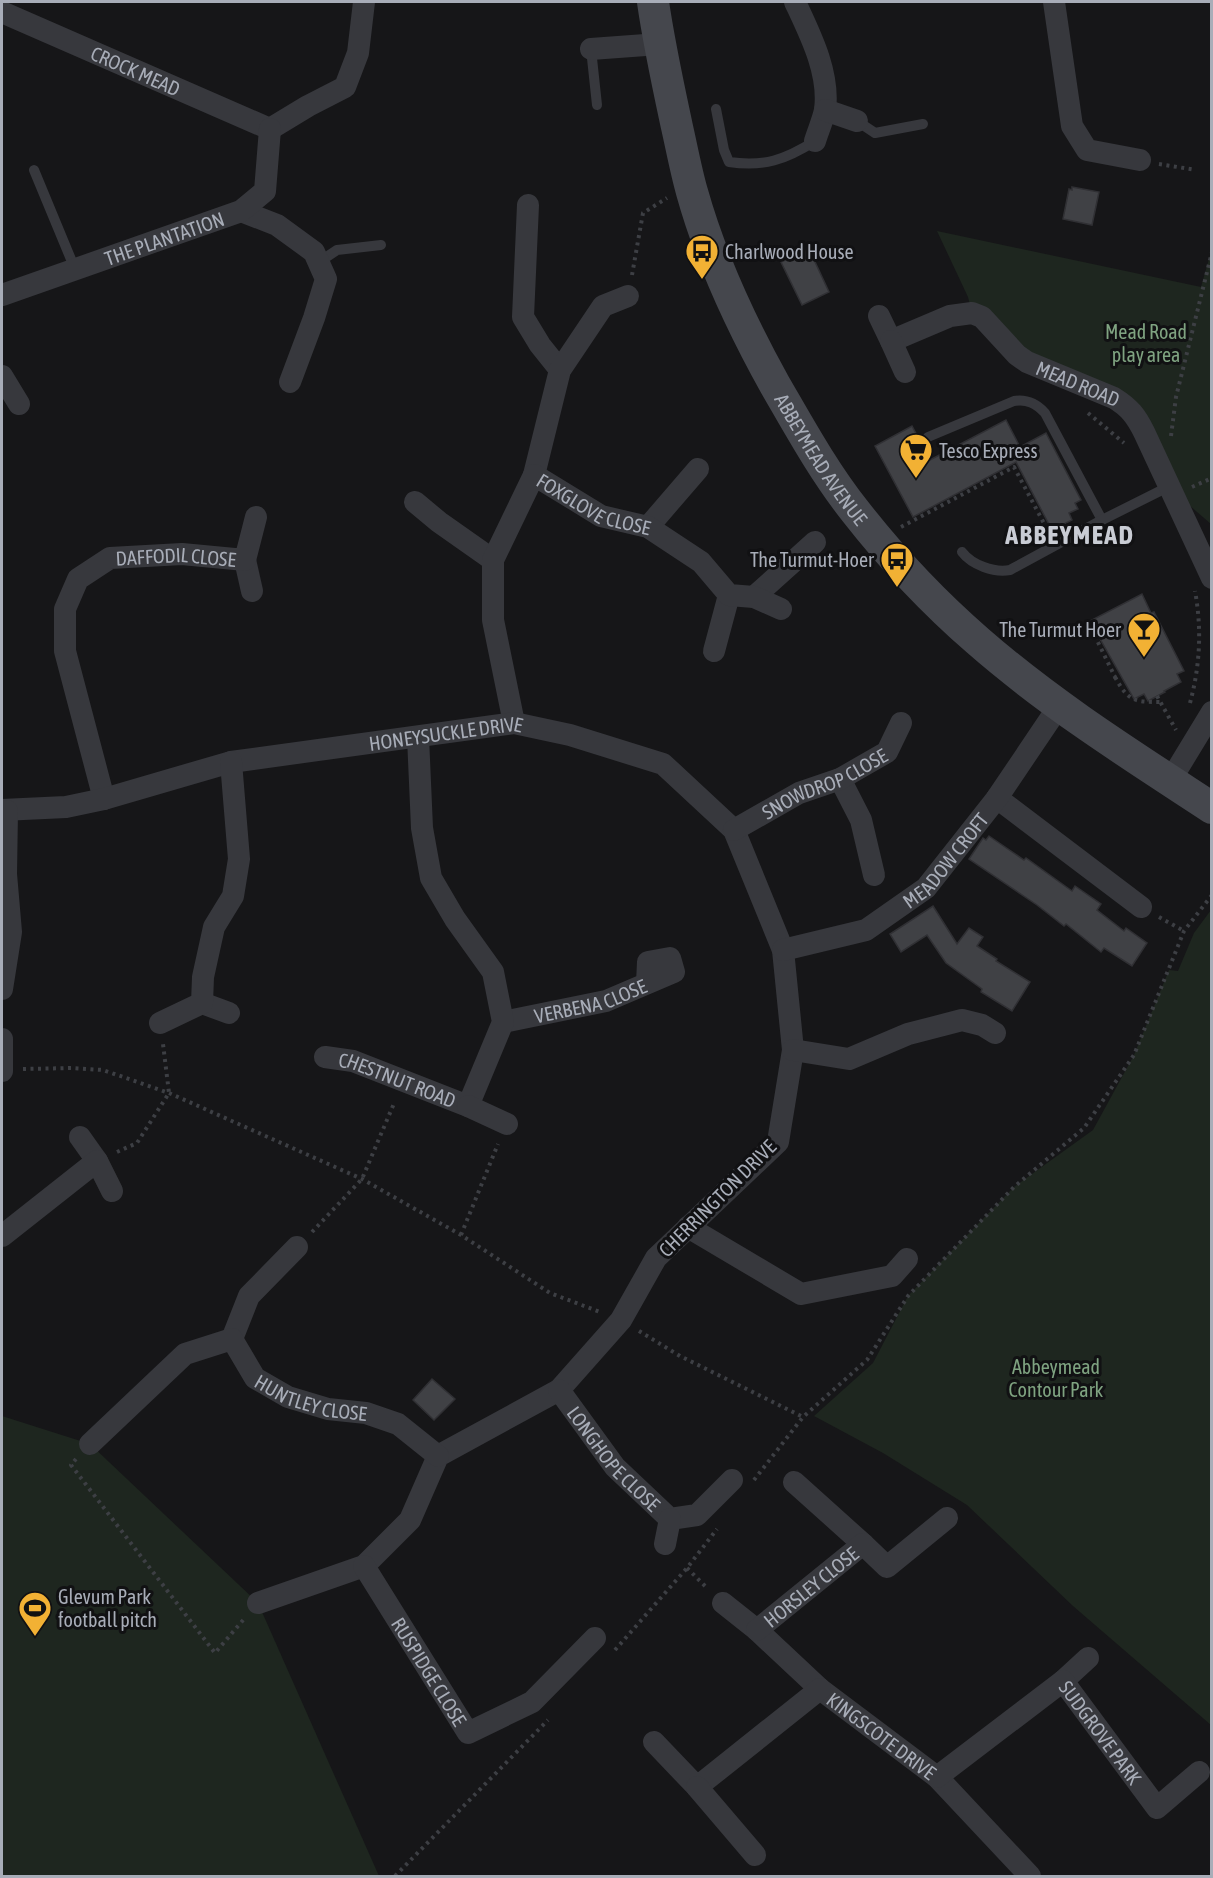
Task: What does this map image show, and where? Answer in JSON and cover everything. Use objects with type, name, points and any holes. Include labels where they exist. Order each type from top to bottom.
[{"type":"street","points":[[270,129],[345,87],[358,53],[364,2]]},
{"type":"street","name":"ABBEYMEAD AVENUE","points":[[653,2],[659,44],[691,191],[726,286],[751,342],[804,436],[854,509],[936,602],[977,640],[1059,706],[1212,808]]},
{"type":"street","points":[[795,2],[810,36],[824,79],[825,110],[815,141]]},
{"type":"street","points":[[1054,2],[1072,126],[1087,150],[1140,160]]},
{"type":"street","name":"CROCK MEAD","points":[[2,12],[270,129]]},
{"type":"street","points":[[591,49],[659,44]]},
{"type":"street","points":[[825,110],[856,121]]},
{"type":"street","name":"THE PLANTATION","points":[[2,295],[241,211],[265,191],[270,129]]},
{"type":"street","points":[[528,205],[523,317],[540,345],[560,370]]},
{"type":"street","points":[[241,211],[277,225],[314,252],[326,279],[290,382]]},
{"type":"street","points":[[534,475],[560,370],[603,306],[628,296]]},
{"type":"street","name":"MEAD ROAD","points":[[891,341],[960,313],[972,313],[982,317],[1012,351],[1027,362],[1114,398],[1127,406],[1137,418],[1179,488],[1203,581]]},
{"type":"street","points":[[879,315],[905,372]]},
{"type":"street","points":[[2,376],[19,404]]},
{"type":"street","points":[[648,527],[698,469]]},
{"type":"street","name":"FOXGLOVE CLOSE","points":[[514,723],[493,620],[493,560],[534,475],[601,516],[648,527],[701,562],[729,595]]},
{"type":"street","points":[[415,502],[443,515],[493,560]]},
{"type":"street","name":"DAFFODIL CLOSE","points":[[104,799],[65,651],[65,609],[78,579],[110,558],[182,554],[245,560],[256,518]]},
{"type":"street","points":[[754,597],[815,542]]},
{"type":"street","points":[[245,560],[252,591]]},
{"type":"street","points":[[714,651],[729,595],[754,597],[781,609]]},
{"type":"street","name":"MEADOW CROFT","points":[[783,951],[866,930],[926,888],[996,798],[1059,706]]},
{"type":"street","points":[[1170,781],[1212,712]]},
{"type":"street","name":"HONEYSUCKLE DRIVE","points":[[4,810],[66,807],[104,799],[231,762],[514,723],[570,735],[663,764],[734,830],[783,951]]},
{"type":"street","name":"SNOWDROP CLOSE","points":[[734,830],[799,793],[893,758],[901,723]]},
{"type":"street","points":[[418,737],[422,828],[431,879],[455,920],[493,972],[503,1022]]},
{"type":"street","points":[[202,1003],[203,977],[214,927],[234,896],[239,859],[231,762]]},
{"type":"street","points":[[840,779],[861,820],[874,875]]},
{"type":"street","points":[[996,798],[1141,907]]},
{"type":"street","points":[[2,989],[11,932],[4,810]]},
{"type":"street","name":"CHERRINGTON DRIVE","points":[[438,1455],[559,1390],[621,1320],[656,1258],[778,1142],[793,1050],[783,951]]},
{"type":"street","name":"VERBENA CLOSE","points":[[503,1022],[606,1001],[674,972]]},
{"type":"street","points":[[160,1023],[202,1003],[229,1012]]},
{"type":"street","points":[[793,1050],[849,1059],[908,1034],[962,1020],[982,1025],[995,1033]]},
{"type":"street","name":"CHESTNUT ROAD","points":[[325,1057],[353,1061],[468,1106],[503,1022]]},
{"type":"street","points":[[2,1038],[2,1071]]},
{"type":"street","points":[[468,1106],[507,1124]]},
{"type":"street","points":[[80,1137],[97,1161],[112,1191]]},
{"type":"street","points":[[2,1236],[97,1161]]},
{"type":"street","points":[[688,1227],[802,1298],[892,1276],[907,1259]]},
{"type":"street","points":[[90,1444],[185,1354],[232,1339],[249,1296],[297,1247]]},
{"type":"street","name":"HUNTLEY CLOSE","points":[[232,1339],[255,1378],[288,1397],[328,1409],[366,1413],[398,1424],[438,1455]]},
{"type":"street","name":"LONGHOPE CLOSE","points":[[559,1390],[615,1467],[670,1519],[696,1515],[742,1482]]},
{"type":"street","points":[[258,1603],[364,1566],[410,1520],[438,1455]]},
{"type":"street","points":[[794,1482],[863,1544]]},
{"type":"street","name":"HORSLEY CLOSE","points":[[757,1630],[863,1544],[886,1567],[947,1518]]},
{"type":"street","points":[[665,1544],[670,1519]]},
{"type":"street","name":"RUSPIDGE CLOSE","points":[[364,1566],[469,1743],[532,1702],[596,1638]]},
{"type":"street","name":"KINGSCOTE DRIVE","points":[[723,1603],[757,1630],[820,1689],[937,1777],[1023,1874]]},
{"type":"street","points":[[1063,1681],[1088,1658]]},
{"type":"street","name":"SUDGROVE PARK","points":[[937,1777],[1063,1681],[1157,1808],[1199,1772]]},
{"type":"street","points":[[697,1787],[820,1689]]},
{"type":"street","points":[[654,1742],[697,1787],[755,1855]]},
{"type":"lane","points":[[591,49],[597,105]]},
{"type":"lane","points":[[716,109],[724,150],[729,162],[748,165],[781,160],[815,141]]},
{"type":"lane","points":[[856,121],[875,133],[923,124]]},
{"type":"lane","points":[[34,170],[75,269]]},
{"type":"lane","points":[[319,262],[337,250],[381,245]]},
{"type":"lane","points":[[928,437],[1014,401],[1029,401],[1038,405],[1102,520]]},
{"type":"lane","points":[[962,552],[976,564],[1003,571],[1010,570],[1102,520],[1179,488]]},
{"type":"path","points":[[1140,160],[1196,170]]},
{"type":"path","points":[[628,296],[643,213],[670,196],[691,191]]},
{"type":"path","points":[[1176,397],[1212,252]]},
{"type":"path","points":[[1085,411],[1129,447]]},
{"type":"path","points":[[906,537],[899,528],[1014,467],[1056,545]]},
{"type":"path","points":[[1179,488],[1212,478]]},
{"type":"path","points":[[1188,711],[1199,656],[1203,581]]},
{"type":"path","points":[[1088,622],[1124,693],[1139,702],[1160,702]]},
{"type":"path","points":[[1157,696],[1176,731]]},
{"type":"path","points":[[1170,736],[1181,726]]},
{"type":"path","points":[[742,1482],[803,1417],[867,1360],[909,1296],[1014,1187],[1084,1128],[1134,1055],[1184,931],[1212,895]]},
{"type":"path","points":[[1141,907],[1184,931]]},
{"type":"path","points":[[97,1161],[137,1143],[169,1093],[160,1023]]},
{"type":"path","points":[[2,1071],[72,1068],[103,1070],[169,1093],[362,1179],[461,1235],[550,1293],[621,1320],[680,1356],[803,1417]]},
{"type":"path","points":[[297,1247],[362,1179],[404,1081]]},
{"type":"path","points":[[461,1235],[507,1124]]},
{"type":"path","points":[[71,1465],[215,1653],[258,1603]]},
{"type":"path","points":[[612,1653],[687,1568],[723,1521]]},
{"type":"path","points":[[687,1568],[723,1603]]},
{"type":"path","points":[[395,1876],[548,1720]]},
{"type":"green space","name":"Mead Road play area","points":[[937,231],[1201,287],[1211,252],[1211,524],[1168,487],[1137,418],[1027,362],[972,313],[968,297]]},
{"type":"green space","name":"Abbeymead Contour Park","points":[[1211,910],[1211,1725],[1073,1606],[967,1505],[883,1453],[814,1416],[873,1363],[908,1296],[1014,1187],[1093,1130],[1134,1055],[1169,970],[1178,971],[1194,933]]},
{"type":"green space","points":[[2,1416],[90,1444],[258,1603],[379,1876],[2,1876]]},
{"type":"building","points":[[1072,187],[1099,192],[1092,225],[1063,219],[1069,189],[1072,190]]},
{"type":"building","points":[[809,249],[829,292],[802,305],[781,262]]},
{"type":"building","points":[[1006,420],[1020,447],[1046,433],[1081,500],[1075,503],[1078,509],[1069,513],[1072,520],[1052,530],[1016,462],[913,517],[875,446],[912,426],[930,460]]},
{"type":"building","name":"The Turmut Hoer","points":[[1142,594],[1151,613],[1154,612],[1184,671],[1177,674],[1181,682],[1148,701],[1144,694],[1134,699],[1090,621]]},
{"type":"building","points":[[989,836],[1024,860],[1026,858],[1072,891],[1075,886],[1101,904],[1097,910],[1124,931],[1126,928],[1147,943],[1132,966],[1104,948],[1101,952],[1066,924],[1064,926],[969,859],[983,838],[986,840]]},
{"type":"building","points":[[933,906],[957,944],[969,928],[983,937],[977,946],[1030,982],[1012,1011],[981,992],[982,989],[946,963],[927,935],[901,952],[890,934]]},
{"type":"building","points":[[432,1379],[455,1399],[434,1420],[413,1400]]},
{"type":"place","name":"Charlwood House","points":[[702,280]]},
{"type":"place","name":"Tesco Express","points":[[916,479]]},
{"type":"place","name":"The Turmut-Hoer","points":[[897,588]]},
{"type":"place","name":"The Turmut Hoer","points":[[1144,658]]},
{"type":"place","name":"Glevum Park football pitch","points":[[35,1637]]},
{"type":"district","name":"ABBEYMEAD","points":[[1070,535]]}]
